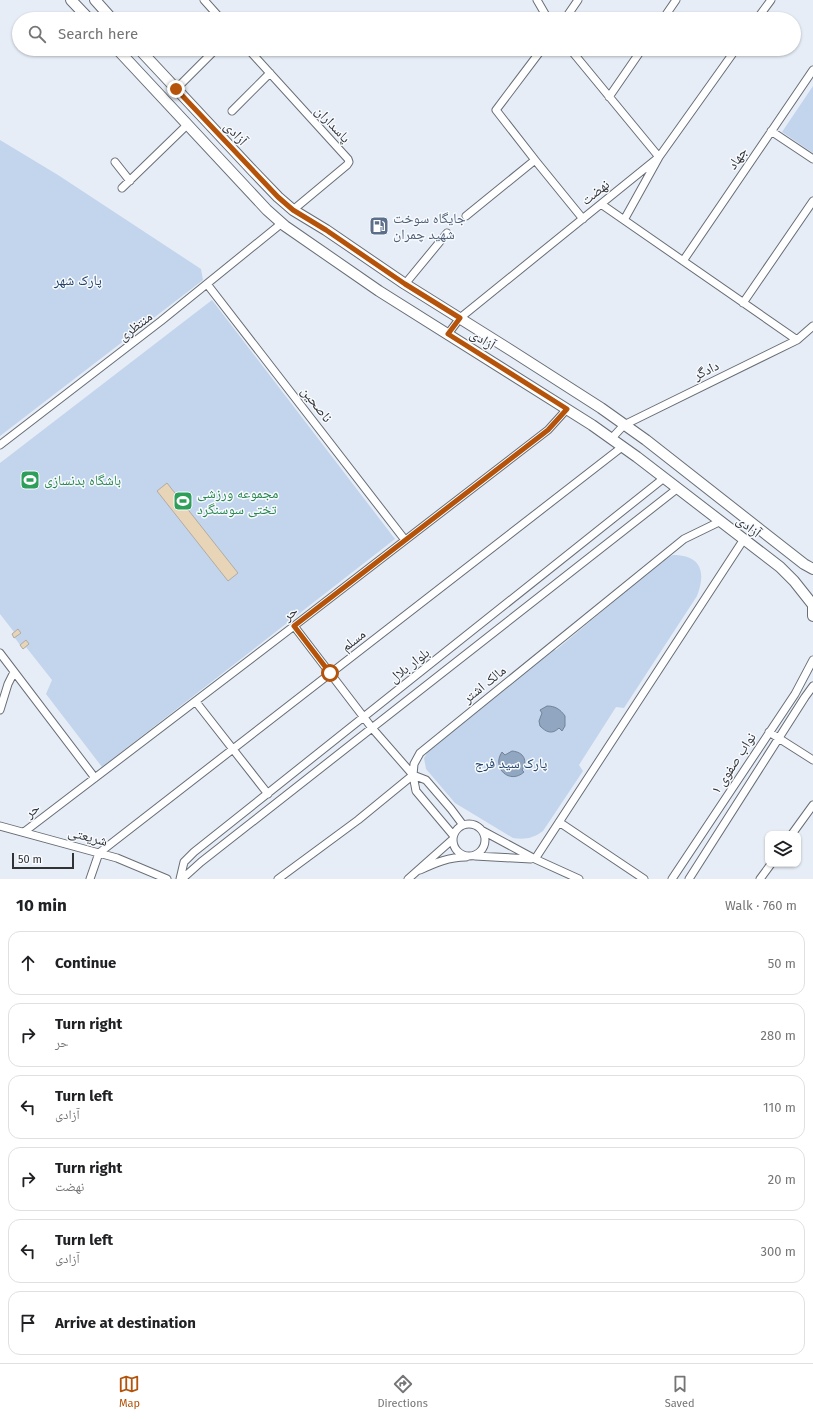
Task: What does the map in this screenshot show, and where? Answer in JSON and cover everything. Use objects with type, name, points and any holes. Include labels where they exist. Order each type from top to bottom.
[{"type":"main road","points":[[71,0],[82,12]]},
{"type":"main road","points":[[95,0],[106,12]]},
{"type":"main road","name":"آزادی","points":[[123,56],[267,210],[282,223],[373,286],[567,409],[611,439],[678,488],[780,567],[794,581],[813,605]]},
{"type":"main road","name":"آزادی","points":[[145,56],[273,192],[293,210],[326,230],[405,284],[601,408],[624,424],[798,560],[813,569]]},
{"type":"main road","points":[[813,605],[813,616]]},
{"type":"street","points":[[204,0],[215,12]]},
{"type":"street","points":[[537,0],[544,12]]},
{"type":"street","points":[[570,12],[578,0]]},
{"type":"street","points":[[668,12],[676,0]]},
{"type":"street","points":[[762,12],[770,0]]},
{"type":"street","points":[[176,89],[209,56]]},
{"type":"street","name":"پاسداران","points":[[254,56],[348,159],[349,162],[293,210]]},
{"type":"street","points":[[537,56],[496,110],[583,219]]},
{"type":"street","points":[[576,56],[659,157],[624,220]]},
{"type":"street","points":[[609,97],[637,56]]},
{"type":"street","name":"نهضت","points":[[448,334],[460,318],[659,157],[731,56]]},
{"type":"street","name":"جهاد","points":[[683,261],[813,70]]},
{"type":"street","points":[[232,111],[270,74]]},
{"type":"street","points":[[122,188],[187,125]]},
{"type":"street","points":[[771,131],[813,159]]},
{"type":"street","points":[[466,216],[535,160]]},
{"type":"street","points":[[115,162],[130,181]]},
{"type":"street","points":[[743,303],[813,201]]},
{"type":"street","points":[[601,204],[797,340]]},
{"type":"street","name":"منتظری","points":[[0,445],[208,284],[282,223]]},
{"type":"street","points":[[405,284],[446,233]]},
{"type":"street","name":"ناصحین","points":[[208,284],[405,540]]},
{"type":"street","name":"دادگر","points":[[611,439],[624,424],[797,340],[813,326]]},
{"type":"street","name":"حر","points":[[24,832],[196,702],[548,430],[567,409]]},
{"type":"street","name":"مسلم","points":[[99,853],[622,447]]},
{"type":"street","name":"بلوار بلال","points":[[181,879],[184,862],[194,852],[664,478]]},
{"type":"street","name":"بلوار بلال","points":[[181,879],[678,488]]},
{"type":"street","name":"مالک اشتر","points":[[413,774],[414,764],[420,753],[684,540],[720,521]]},
{"type":"street","points":[[535,860],[744,539]]},
{"type":"street","points":[[294,626],[372,728],[413,774],[426,780],[463,825]]},
{"type":"street","points":[[0,653],[95,778]]},
{"type":"street","name":"نواب صفوی ۱","points":[[672,879],[795,694],[813,660]]},
{"type":"street","points":[[0,710],[8,684],[14,672]]},
{"type":"street","name":"نواب صفوی ۱","points":[[689,879],[813,686]]},
{"type":"street","points":[[196,702],[268,794]]},
{"type":"street","points":[[769,732],[813,760]]},
{"type":"street","points":[[413,774],[416,791],[453,837]]},
{"type":"street","points":[[278,879],[358,820],[413,774]]},
{"type":"street","points":[[794,831],[813,805]]},
{"type":"street","points":[[559,822],[644,879]]},
{"type":"street","points":[[417,872],[441,861],[457,857],[471,856],[481,852],[485,846],[483,832],[478,826],[470,824],[463,825],[457,829],[453,837],[452,843],[460,855],[471,856],[535,860]]},
{"type":"street","name":"شریعتی","points":[[0,826],[117,858],[167,879]]},
{"type":"street","points":[[483,832],[535,860],[579,879]]},
{"type":"street","points":[[408,879],[453,837]]},
{"type":"street","points":[[90,879],[99,853]]},
{"type":"street","points":[[760,879],[769,867]]},
{"type":"green space","points":[[813,86],[813,153],[782,132]]},
{"type":"green space","name":"پارک شهر","points":[[0,140],[58,175],[201,269],[203,280],[0,436]]},
{"type":"green space","name":"مجموعه ورزشی تختی سوسنگرد","points":[[212,300],[395,539],[102,767],[46,694],[52,680],[26,647],[23,649],[12,634],[14,632],[0,614],[0,463]]},
{"type":"green space","name":"پارک سید فرج","points":[[673,555],[690,558],[696,562],[699,567],[701,580],[697,596],[624,708],[616,707],[579,765],[583,771],[543,831],[529,838],[513,838],[455,803],[426,769],[424,758],[430,748],[552,648],[556,650],[618,598],[616,596],[662,560]]},
{"type":"shaded area","points":[[547,706],[557,708],[565,716],[565,726],[562,731],[559,728],[549,732],[540,726],[539,721],[542,713],[540,710]]},
{"type":"shaded area","points":[[512,751],[522,755],[525,760],[522,770],[524,772],[519,776],[513,777],[504,773],[500,769],[499,764],[499,758],[502,752],[505,755]]},
{"type":"building","points":[[167,483],[238,573],[228,581],[157,491]]},
{"type":"building","points":[[18,629],[21,633],[14,638],[12,634]]},
{"type":"building","points":[[26,640],[29,644],[23,649],[20,645]]},
{"type":"place","name":"جایگاه سوخت شهید چمران","points":[[379,226]]},
{"type":"place","name":"باشگاه بدنسازی","points":[[30,480]]},
{"type":"place","name":"مجموعه ورزشی تختی سوسنگرد","points":[[183,501]]},
{"type":"route","points":[[176,89],[278,197],[293,210],[326,230],[405,284],[460,318],[448,334],[567,409],[548,430],[294,626],[330,673]]}]
